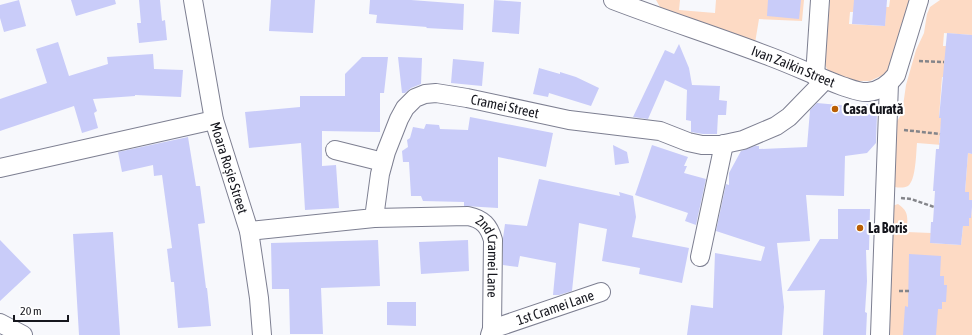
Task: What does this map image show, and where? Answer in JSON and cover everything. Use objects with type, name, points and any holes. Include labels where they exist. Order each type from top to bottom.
[{"type":"street","name":"Moara Roșie Street","points":[[193,0],[214,120],[249,231],[259,298],[262,335]]},
{"type":"street","name":"Ivan Zaikin Street","points":[[613,0],[650,7],[820,78],[851,89],[867,92],[879,89],[889,83]]},
{"type":"street","points":[[820,0],[820,78]]},
{"type":"street","points":[[880,335],[889,83],[896,75],[919,0]]},
{"type":"street","name":"Cramei Street","points":[[374,218],[383,162],[399,119],[405,108],[415,98],[425,94],[436,93],[467,98],[569,120],[660,131],[688,142],[702,145],[724,144],[743,140],[776,126],[789,117],[820,78]]},
{"type":"street","points":[[0,168],[214,120]]},
{"type":"street","points":[[700,257],[724,144]]},
{"type":"street","points":[[335,150],[383,162]]},
{"type":"street","name":"2nd Cramei Lane","points":[[374,218],[468,216],[477,218],[484,223],[490,229],[493,240],[491,332]]},
{"type":"street","points":[[249,231],[374,218]]},
{"type":"street","name":"1st Cramei Lane","points":[[491,332],[601,292]]},
{"type":"street","points":[[0,323],[23,335]]},
{"type":"path","points":[[900,60],[944,62]]},
{"type":"path","points":[[887,128],[940,134]]},
{"type":"path","points":[[885,197],[912,199],[934,207]]},
{"type":"shaded area","points":[[656,0],[680,0],[679,10],[715,13],[716,0],[804,0],[802,21],[759,19],[755,43],[669,14],[660,7]]},
{"type":"shaded area","points":[[830,0],[854,0],[856,12],[850,12],[849,24],[885,26],[886,7],[889,7],[890,0],[911,0],[901,25],[892,64],[887,73],[870,81],[855,81],[829,73],[825,65],[825,58]]},
{"type":"shaded area","points":[[940,0],[972,0],[972,35],[944,33],[943,46],[949,46],[947,78],[942,77],[939,117],[944,118],[941,125],[939,143],[942,145],[917,143],[915,166],[911,183],[908,186],[898,188],[889,186],[896,123],[902,113],[906,85],[916,50],[924,33],[927,14],[930,7]]},
{"type":"shaded area","points":[[968,153],[972,154],[972,200],[969,200],[969,192],[965,192]]},
{"type":"shaded area","points":[[898,204],[902,207],[907,216],[907,232],[931,233],[930,243],[961,245],[963,226],[969,226],[969,218],[971,218],[972,207],[972,335],[887,335],[889,207]]},
{"type":"building","points":[[19,0],[26,26],[4,32],[0,18],[0,5]]},
{"type":"building","points":[[71,0],[115,0],[116,4],[76,16]]},
{"type":"building","points":[[139,0],[160,0],[162,21],[165,20],[167,40],[139,43],[137,23],[141,23]]},
{"type":"building","points":[[271,0],[315,0],[313,33],[269,31]]},
{"type":"building","points":[[370,0],[411,0],[464,4],[463,30],[376,23],[377,15],[369,14]]},
{"type":"building","points":[[494,0],[521,2],[519,34],[492,32]]},
{"type":"building","points":[[768,0],[801,0],[799,19],[767,16]]},
{"type":"building","points":[[854,0],[887,0],[885,26],[852,24]]},
{"type":"building","points":[[947,33],[972,35],[972,154],[968,153],[965,192],[969,192],[969,200],[972,200],[972,207],[971,218],[969,218],[969,226],[963,226],[961,245],[930,243],[935,191],[933,191],[936,149],[939,149],[941,118],[939,118]]},
{"type":"building","points":[[58,42],[69,76],[108,64],[107,57],[153,54],[154,69],[183,70],[181,97],[135,95],[93,99],[97,111],[94,113],[98,128],[82,133],[74,106],[0,131],[0,99],[47,83],[36,49]]},
{"type":"building","points":[[679,44],[689,68],[692,85],[720,86],[719,100],[727,101],[726,115],[718,115],[717,134],[691,132],[691,121],[686,120],[687,90],[665,80],[648,119],[633,117],[665,50],[674,54]]},
{"type":"building","points":[[362,57],[388,57],[384,93],[380,93],[380,132],[322,131],[322,166],[336,165],[339,208],[305,210],[301,143],[249,148],[245,112],[300,107],[300,96],[345,96],[345,74]]},
{"type":"building","points":[[398,57],[422,58],[421,84],[411,88],[405,93],[402,93]]},
{"type":"building","points":[[453,59],[484,62],[482,86],[451,83]]},
{"type":"building","points":[[539,68],[576,77],[599,88],[591,106],[549,93],[548,97],[533,94]]},
{"type":"building","points":[[817,103],[861,107],[867,104],[874,108],[877,113],[876,143],[867,153],[845,156],[844,196],[806,195],[810,241],[777,243],[784,307],[782,335],[687,335],[691,305],[713,308],[715,253],[761,261],[765,247],[716,231],[726,184],[729,185],[729,173],[741,151],[755,146],[759,146],[759,149],[807,147],[810,110]]},
{"type":"building","points":[[470,117],[553,133],[546,167],[498,157],[498,208],[464,206],[464,202],[423,201],[421,196],[411,196],[409,162],[403,162],[402,151],[408,147],[407,140],[410,138],[413,127],[424,129],[426,124],[439,125],[440,129],[468,130]]},
{"type":"building","points":[[188,137],[196,186],[200,186],[205,223],[198,224],[211,326],[178,328],[174,282],[171,282],[167,249],[172,248],[162,175],[154,176],[153,165],[122,172],[118,152]]},
{"type":"building","points":[[613,145],[627,152],[629,163],[615,165]]},
{"type":"building","points":[[652,145],[688,157],[684,166],[687,166],[684,173],[706,179],[696,225],[685,221],[688,213],[635,195]]},
{"type":"building","points":[[539,179],[620,196],[619,192],[633,196],[636,217],[632,237],[689,248],[682,283],[639,274],[640,268],[602,261],[607,229],[579,223],[572,291],[559,295],[553,295],[556,263],[520,256],[518,267],[503,265],[503,238],[505,224],[527,226]]},
{"type":"building","points":[[838,209],[870,209],[869,250],[866,250],[866,335],[823,335],[825,290],[787,291],[820,239],[838,239]]},
{"type":"building","points":[[113,232],[120,335],[79,335],[73,234]]},
{"type":"building","points":[[0,240],[31,272],[0,301]]},
{"type":"building","points":[[378,240],[380,286],[321,288],[323,334],[290,334],[289,289],[272,289],[271,243]]},
{"type":"building","points":[[468,240],[469,271],[421,274],[419,242]]},
{"type":"building","points":[[909,254],[941,256],[940,276],[944,276],[944,285],[947,285],[946,302],[942,302],[942,309],[938,309],[936,335],[903,335],[905,306],[908,307]]},
{"type":"building","points":[[387,302],[416,302],[416,326],[387,325]]},
{"type":"place","name":"Casa Curată","points":[[835,109]]},
{"type":"place","name":"La Boris","points":[[860,228]]}]
